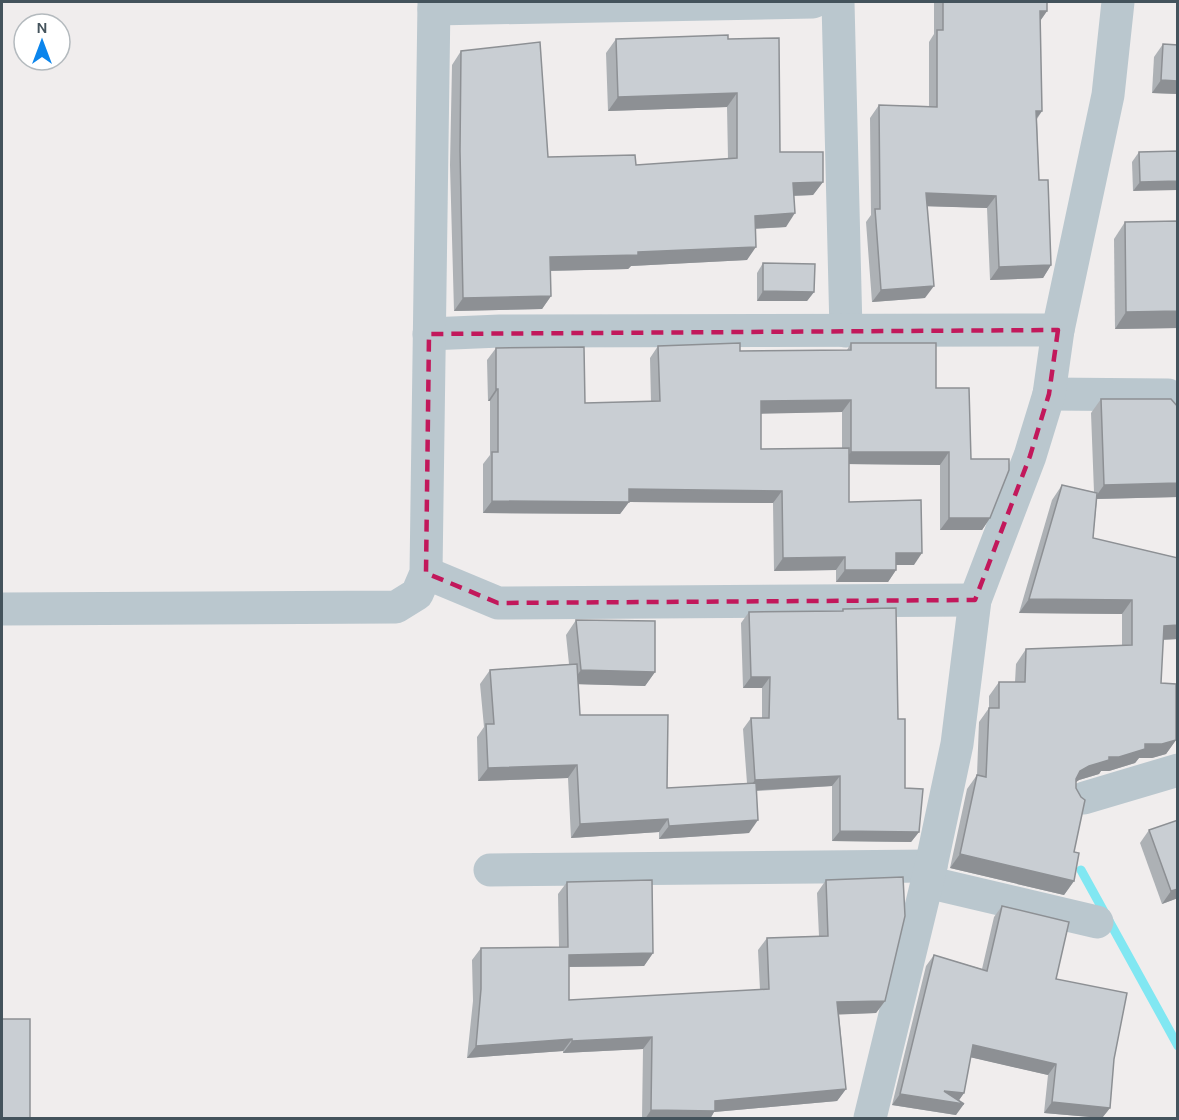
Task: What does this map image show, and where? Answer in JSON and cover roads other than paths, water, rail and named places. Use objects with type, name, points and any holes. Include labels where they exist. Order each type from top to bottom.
[{"type":"street","points":[[2,609],[396,607],[417,594],[426,573],[434,5],[813,2]]},
{"type":"street","points":[[838,2],[846,331]]},
{"type":"street","points":[[870,1119],[929,874],[957,744],[975,600],[1030,456],[1049,394],[1058,330],[1108,94],[1118,2]]},
{"type":"street","points":[[429,333],[1058,330]]},
{"type":"street","points":[[1049,394],[1168,395],[1178,406]]},
{"type":"street","points":[[426,573],[498,603],[975,600]]},
{"type":"street","points":[[1084,798],[1178,770]]},
{"type":"street","points":[[490,870],[929,874],[1097,922]]},
{"type":"waterway","points":[[1081,870],[1178,1046]]}]
